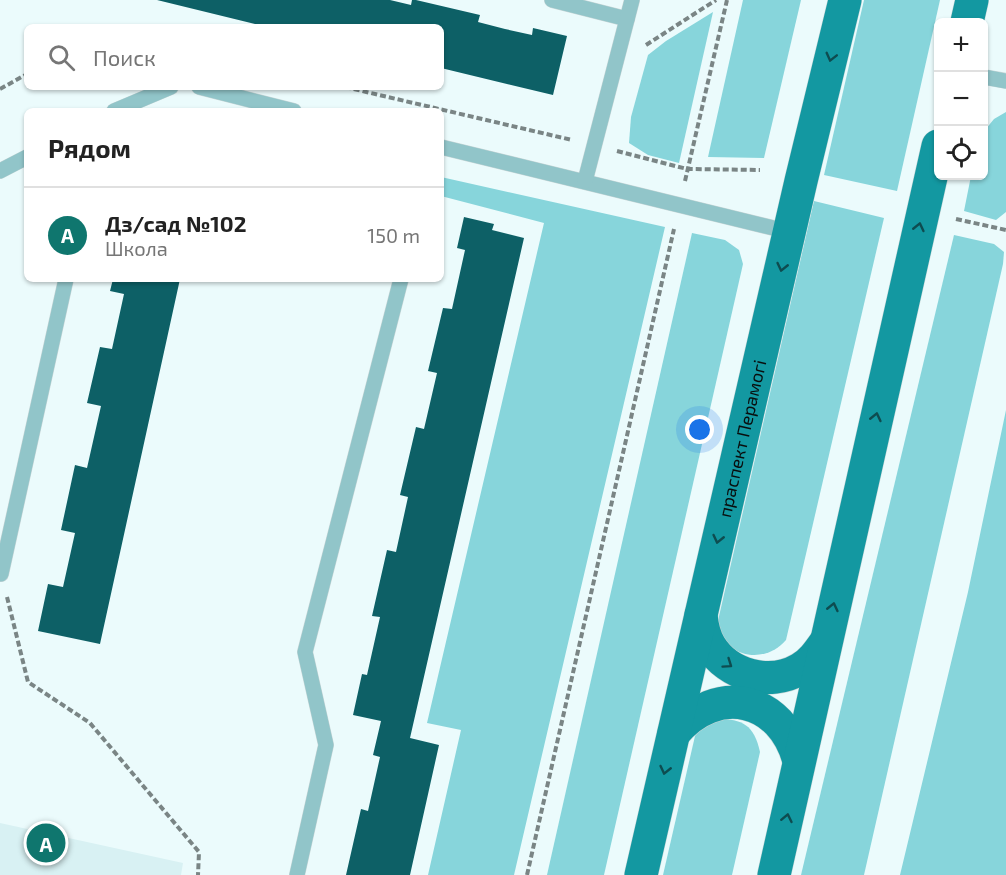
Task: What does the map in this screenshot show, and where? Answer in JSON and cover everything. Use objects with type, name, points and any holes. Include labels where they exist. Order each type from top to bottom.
[{"type":"main road","name":"праспект Перамогі","points":[[641,875],[845,0]]},
{"type":"main road","points":[[968,18],[972,0]]},
{"type":"main road","points":[[774,875],[934,169]]},
{"type":"main road","points":[[700,615],[709,645],[730,667],[744,674],[762,677],[781,676],[799,670],[814,658],[825,643]]},
{"type":"main road","points":[[674,733],[684,721],[704,708],[726,702],[742,703],[774,716],[786,729],[795,744],[799,761]]},
{"type":"lane","points":[[552,0],[627,19]]},
{"type":"lane","points":[[585,181],[632,0]]},
{"type":"lane","points":[[988,78],[1006,81]]},
{"type":"lane","points":[[121,108],[164,90]]},
{"type":"lane","points":[[211,90],[282,108]]},
{"type":"lane","points":[[444,148],[790,232]]},
{"type":"lane","points":[[0,171],[24,159]]},
{"type":"lane","points":[[1,574],[65,282]]},
{"type":"lane","points":[[297,875],[326,745],[306,652],[400,282]]},
{"type":"path","points":[[615,65],[716,0]]},
{"type":"path","points":[[527,875],[727,0]]},
{"type":"path","points":[[0,89],[24,76]]},
{"type":"path","points":[[358,90],[434,108]]},
{"type":"path","points":[[444,110],[687,169],[760,170]]},
{"type":"path","points":[[956,219],[1006,230]]},
{"type":"path","points":[[1,574],[28,682],[90,723],[199,852],[198,875]]},
{"type":"shaded area","points":[[743,0],[801,0],[764,158],[708,157]]},
{"type":"shaded area","points":[[864,0],[940,0],[936,18],[934,18],[934,27],[897,191],[824,175]]},
{"type":"shaded area","points":[[713,12],[679,163],[648,155],[629,143],[631,117],[648,55]]},
{"type":"shaded area","points":[[1006,112],[1006,212],[996,220],[964,211],[970,180],[988,180],[988,126],[994,119]]},
{"type":"shaded area","points":[[444,178],[665,227],[514,875],[428,875],[461,730],[427,723],[544,223],[444,197]]},
{"type":"shaded area","points":[[814,201],[884,218],[786,640],[767,653],[747,654],[728,645],[717,625]]},
{"type":"shaded area","points":[[692,233],[725,240],[739,250],[743,264],[604,875],[547,875]]},
{"type":"shaded area","points":[[954,235],[994,244],[1004,252],[1003,264],[864,875],[801,875]]},
{"type":"shaded area","points":[[1006,410],[1006,875],[900,875],[968,592]]},
{"type":"shaded area","points":[[717,719],[734,720],[746,725],[754,735],[760,752],[732,875],[663,875],[695,736],[702,726]]},
{"type":"shaded area","points":[[0,823],[183,863],[181,875],[0,875]]},
{"type":"building","points":[[157,0],[390,0],[411,5],[412,0],[416,0],[480,15],[478,22],[505,29],[532,35],[533,28],[567,36],[553,95],[444,69],[444,24],[255,24]]},
{"type":"building","points":[[464,217],[494,224],[492,230],[524,238],[410,738],[439,745],[410,875],[346,875],[361,809],[368,811],[380,757],[373,755],[381,721],[353,715],[362,674],[367,675],[380,617],[372,616],[387,550],[396,552],[408,497],[400,495],[416,427],[424,429],[437,373],[428,371],[443,308],[452,309],[465,250],[457,248]]},
{"type":"building","points":[[112,282],[179,282],[100,644],[38,631],[48,584],[63,587],[75,533],[61,530],[75,465],[87,468],[101,406],[87,403],[100,347],[112,349],[124,294],[110,291]]},
{"type":"place","name":"Дз/сад №102","points":[[46,843]]}]
